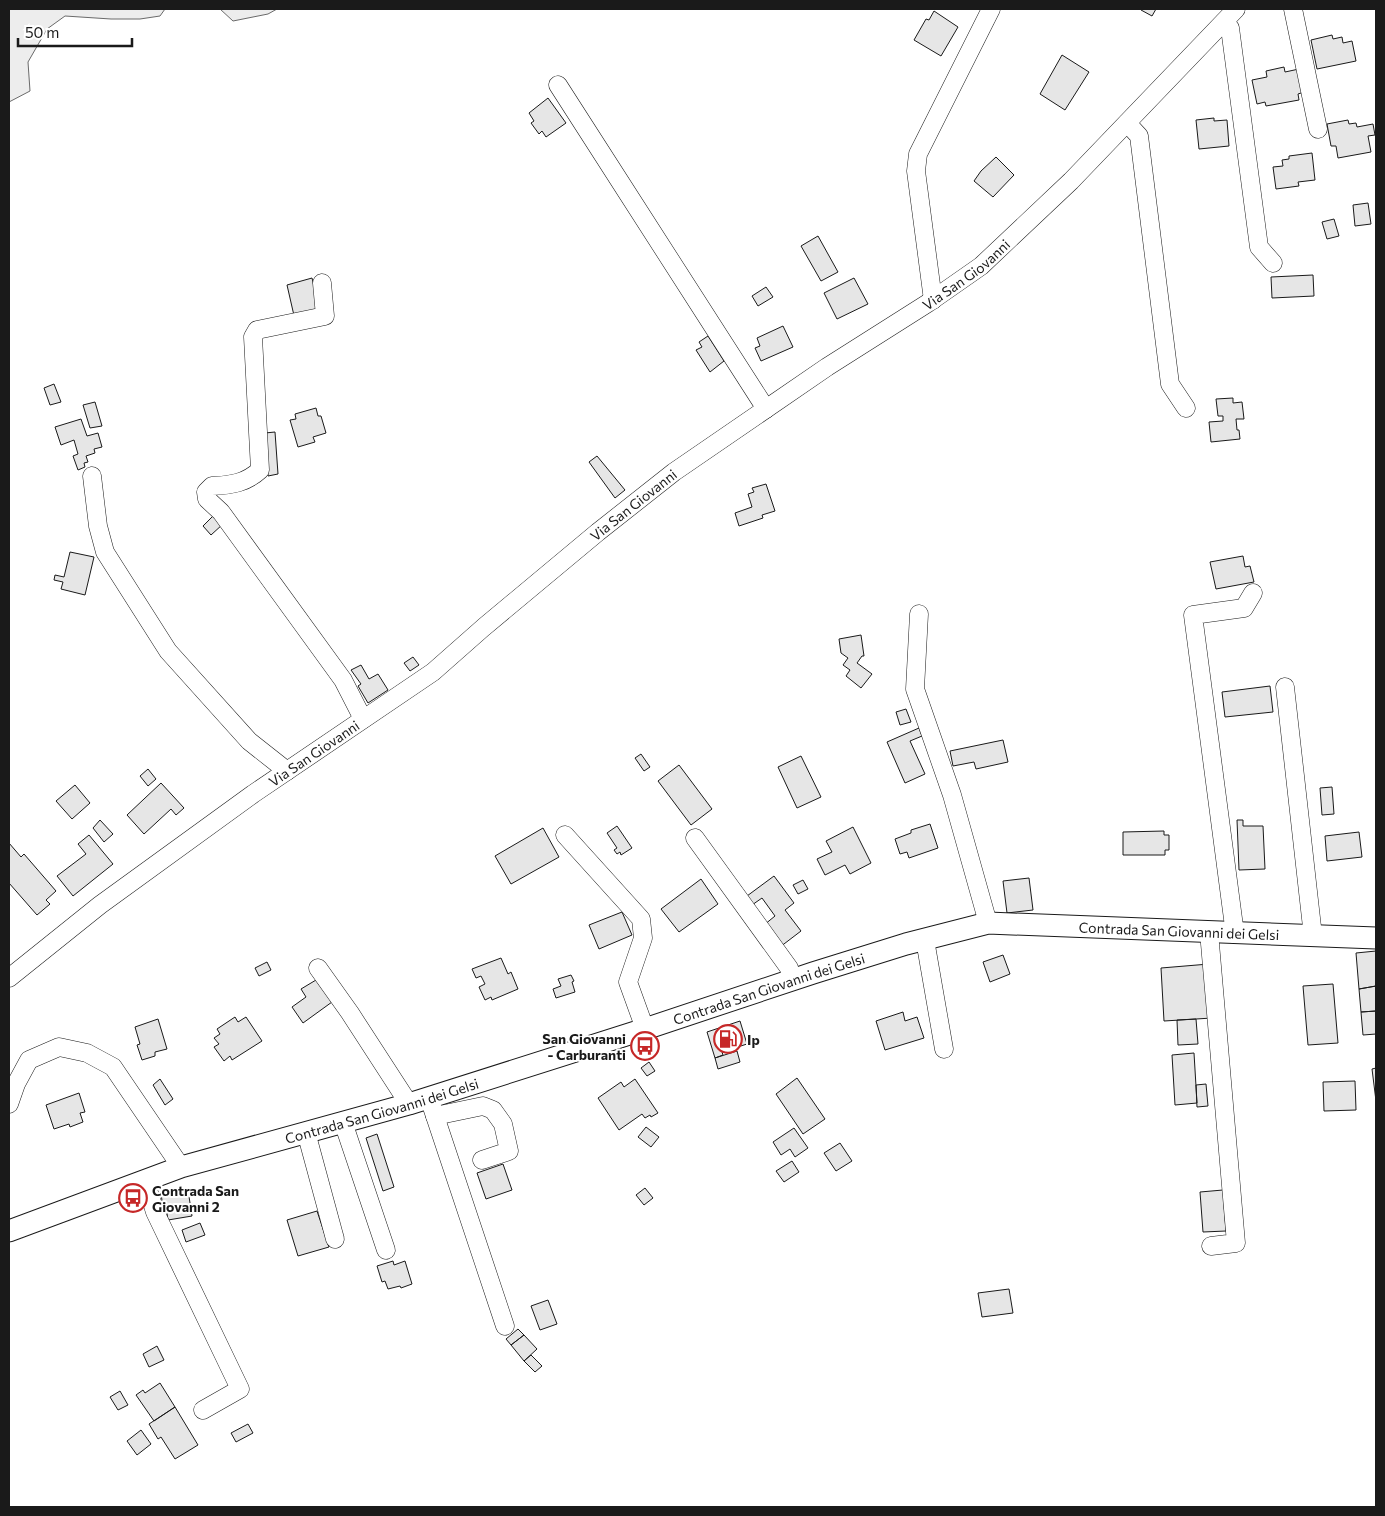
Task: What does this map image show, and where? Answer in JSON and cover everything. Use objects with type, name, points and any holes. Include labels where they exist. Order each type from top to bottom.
[{"type":"main road","name":"Contrada San Giovanni dei Gelsi","points":[[9,1231],[181,1167],[343,1122],[425,1106],[792,980],[988,923],[1376,938]]},
{"type":"street","points":[[933,300],[916,171],[918,154],[990,9]]},
{"type":"street","name":"Via San Giovanni","points":[[9,978],[100,905],[287,771],[433,672],[590,538],[674,472],[827,367],[933,300],[981,266],[1070,181],[1236,9]]},
{"type":"street","points":[[1293,9],[1318,129]]},
{"type":"street","points":[[1224,22],[1230,28],[1259,247],[1273,262]]},
{"type":"street","points":[[558,85],[766,409]]},
{"type":"street","points":[[1127,123],[1139,136],[1170,384],[1186,408]]},
{"type":"street","points":[[322,283],[325,316],[257,330],[253,337],[260,470],[250,479],[229,486],[212,486],[206,492],[207,500],[221,512],[342,680],[364,719]]},
{"type":"street","points":[[92,476],[98,526],[105,552],[168,651],[249,741],[287,771]]},
{"type":"street","points":[[1235,934],[1193,615],[1244,608],[1253,593]]},
{"type":"street","points":[[919,614],[915,690],[952,795],[988,923]]},
{"type":"street","points":[[1284,687],[1313,936]]},
{"type":"street","points":[[565,835],[641,919],[643,938],[628,982],[645,1029]]},
{"type":"street","points":[[695,838],[789,968],[792,980]]},
{"type":"street","points":[[1210,932],[1236,1243],[1211,1246]]},
{"type":"street","points":[[925,940],[944,1049]]},
{"type":"street","points":[[318,968],[350,1013],[425,1106],[504,1326]]},
{"type":"street","points":[[9,1104],[16,1084],[28,1060],[59,1048],[86,1053],[113,1068],[181,1167]]},
{"type":"street","points":[[425,1106],[483,1106],[493,1110],[503,1124],[509,1151],[482,1160]]},
{"type":"street","points":[[343,1122],[386,1250]]},
{"type":"street","points":[[306,1132],[335,1239]]},
{"type":"street","points":[[145,1180],[155,1212],[240,1389],[203,1410]]},
{"type":"shaded area","points":[[9,9],[165,9],[160,16],[140,19],[65,16],[47,29],[28,62],[30,91],[9,102]]},
{"type":"shaded area","points":[[220,9],[277,9],[268,14],[233,21]]},
{"type":"building","points":[[1142,9],[1156,9],[1152,16]]},
{"type":"building","points":[[934,11],[958,27],[941,56],[914,40],[926,19],[929,20]]},
{"type":"building","points":[[1332,35],[1333,39],[1342,37],[1343,43],[1352,41],[1356,61],[1317,69],[1311,40]]},
{"type":"building","points":[[1062,55],[1089,72],[1065,110],[1040,94]]},
{"type":"building","points":[[1284,67],[1285,72],[1299,69],[1304,92],[1298,94],[1299,100],[1266,106],[1265,102],[1257,104],[1252,80],[1267,77],[1266,71]]},
{"type":"building","points":[[548,98],[566,123],[546,137],[542,131],[539,134],[531,123],[534,121],[529,113]]},
{"type":"building","points":[[1214,118],[1214,121],[1227,120],[1229,146],[1199,149],[1196,120]]},
{"type":"building","points":[[1348,120],[1349,124],[1356,123],[1357,127],[1373,124],[1375,135],[1368,136],[1371,152],[1338,158],[1336,146],[1331,146],[1327,124]]},
{"type":"building","points":[[1312,153],[1315,180],[1298,182],[1299,186],[1276,189],[1273,167],[1283,166],[1282,160],[1289,159],[1289,156]]},
{"type":"building","points":[[996,157],[1014,175],[993,197],[974,181],[981,171]]},
{"type":"building","points":[[1368,203],[1371,224],[1355,226],[1353,205]]},
{"type":"building","points":[[1334,219],[1339,236],[1327,239],[1322,222]]},
{"type":"building","points":[[818,236],[838,272],[821,281],[801,246]]},
{"type":"building","points":[[1313,275],[1314,296],[1272,298],[1271,277]]},
{"type":"building","points":[[312,278],[321,314],[295,320],[287,285]]},
{"type":"building","points":[[854,278],[868,304],[837,319],[824,293]]},
{"type":"building","points":[[766,287],[773,297],[758,306],[752,296]]},
{"type":"building","points":[[783,326],[793,347],[761,361],[755,348],[760,346],[757,338]]},
{"type":"building","points":[[708,336],[724,361],[710,372],[696,350],[702,347],[699,342]]},
{"type":"building","points":[[54,384],[61,402],[50,405],[44,388]]},
{"type":"building","points":[[1233,398],[1233,403],[1242,402],[1244,419],[1236,419],[1240,439],[1211,442],[1209,422],[1223,421],[1223,416],[1218,416],[1216,399]]},
{"type":"building","points":[[95,402],[102,426],[90,428],[83,405]]},
{"type":"building","points":[[316,408],[318,416],[321,416],[326,433],[313,437],[315,442],[298,447],[290,420],[296,419],[295,414]]},
{"type":"building","points":[[81,419],[87,436],[98,433],[102,447],[94,449],[95,453],[86,456],[88,462],[84,463],[85,467],[78,470],[73,456],[78,454],[74,440],[61,445],[55,427]]},
{"type":"building","points":[[275,432],[278,474],[268,476],[265,433]]},
{"type":"building","points":[[597,456],[625,490],[615,498],[589,462]]},
{"type":"building","points":[[766,484],[775,511],[762,515],[763,518],[739,526],[735,513],[752,507],[748,494],[754,492],[752,488]]},
{"type":"building","points":[[214,515],[223,524],[211,535],[203,526]]},
{"type":"building","points":[[70,552],[94,557],[85,595],[61,589],[63,582],[54,580],[55,575],[64,577]]},
{"type":"building","points":[[1243,556],[1245,567],[1250,566],[1254,582],[1216,589],[1210,562]]},
{"type":"building","points":[[861,635],[864,656],[857,663],[872,674],[861,688],[846,676],[850,670],[843,665],[848,658],[841,653],[839,639]]},
{"type":"building","points":[[413,657],[419,665],[410,671],[404,663]]},
{"type":"building","points":[[361,665],[369,679],[378,674],[388,690],[368,703],[358,686],[361,684],[351,670]]},
{"type":"building","points":[[1270,686],[1273,712],[1225,717],[1222,692]]},
{"type":"building","points":[[906,709],[911,722],[900,725],[896,712]]},
{"type":"building","points":[[919,728],[922,736],[910,741],[925,774],[905,783],[887,742]]},
{"type":"building","points":[[1003,740],[1008,762],[976,769],[974,762],[953,766],[950,751]]},
{"type":"building","points":[[641,754],[650,767],[644,771],[635,758]]},
{"type":"building","points":[[801,756],[821,797],[797,808],[778,767]]},
{"type":"building","points":[[679,765],[712,809],[691,825],[658,781]]},
{"type":"building","points":[[148,769],[156,779],[148,786],[140,776]]},
{"type":"building","points":[[161,783],[184,808],[176,815],[171,809],[144,834],[127,815]]},
{"type":"building","points":[[75,785],[90,803],[72,819],[56,801]]},
{"type":"building","points":[[1332,787],[1334,814],[1322,815],[1320,788]]},
{"type":"building","points":[[100,820],[113,834],[104,842],[93,828]]},
{"type":"building","points":[[1237,820],[1243,820],[1243,826],[1263,826],[1265,869],[1239,870]]},
{"type":"building","points":[[930,824],[938,848],[909,858],[907,852],[900,854],[895,839],[911,833],[911,830]]},
{"type":"building","points":[[617,826],[632,848],[621,855],[620,852],[617,854],[614,850],[617,848],[607,833]]},
{"type":"building","points":[[853,827],[871,863],[850,874],[845,865],[825,875],[817,859],[832,852],[826,841]]},
{"type":"building","points":[[543,828],[559,857],[511,884],[495,856]]},
{"type":"building","points":[[1164,831],[1164,835],[1169,835],[1169,850],[1165,850],[1165,855],[1123,855],[1123,832]]},
{"type":"building","points":[[1359,832],[1362,857],[1327,861],[1325,836]]},
{"type":"building","points":[[89,835],[113,864],[73,896],[57,876],[86,854],[78,844]]},
{"type":"building","points":[[9,843],[21,857],[24,854],[56,891],[46,900],[50,904],[37,915],[9,883]]},
{"type":"building","points":[[774,876],[794,903],[785,910],[801,931],[780,947],[764,925],[775,916],[762,898],[752,905],[747,896]]},
{"type":"building","points":[[1029,878],[1033,910],[1007,913],[1003,881]]},
{"type":"building","points":[[701,879],[718,904],[679,932],[661,909]]},
{"type":"building","points":[[803,880],[808,889],[798,894],[793,885]]},
{"type":"building","points":[[622,912],[632,935],[599,949],[589,925]]},
{"type":"building","points":[[1376,951],[1376,986],[1359,989],[1356,953]]},
{"type":"building","points":[[1003,955],[1010,974],[990,982],[983,962]]},
{"type":"building","points":[[501,958],[508,974],[511,972],[518,989],[492,1000],[491,997],[485,1000],[479,987],[485,984],[481,976],[476,978],[472,969]]},
{"type":"building","points":[[267,962],[271,970],[259,976],[255,968]]},
{"type":"building","points":[[1209,964],[1212,1018],[1164,1021],[1161,968]]},
{"type":"building","points":[[571,975],[574,981],[572,982],[575,992],[556,998],[553,989],[561,986],[558,979]]},
{"type":"building","points":[[316,980],[332,1002],[303,1023],[292,1007],[306,997],[301,989]]},
{"type":"building","points":[[1333,984],[1338,1043],[1308,1045],[1303,986]]},
{"type":"building","points":[[1376,986],[1376,1011],[1361,1012],[1359,989]]},
{"type":"building","points":[[1376,1011],[1376,1034],[1363,1035],[1361,1012]]},
{"type":"building","points":[[903,1012],[905,1021],[917,1017],[924,1038],[885,1050],[876,1021]]},
{"type":"building","points":[[235,1017],[238,1022],[246,1017],[262,1041],[232,1060],[230,1056],[224,1061],[214,1047],[219,1044],[214,1038],[220,1034],[217,1029]]},
{"type":"building","points":[[158,1019],[167,1049],[155,1052],[155,1056],[142,1060],[137,1045],[140,1044],[135,1027]]},
{"type":"building","points":[[1196,1019],[1198,1044],[1178,1045],[1177,1020]]},
{"type":"building","points":[[740,1021],[747,1044],[722,1052],[723,1055],[715,1058],[707,1032]]},
{"type":"building","points":[[737,1051],[740,1062],[718,1069],[715,1058]]},
{"type":"building","points":[[1194,1053],[1197,1103],[1175,1105],[1172,1055]]},
{"type":"building","points":[[649,1062],[655,1071],[647,1076],[641,1068]]},
{"type":"building","points":[[1376,1068],[1376,1101],[1372,1069]]},
{"type":"building","points":[[797,1078],[825,1119],[803,1134],[776,1094]]},
{"type":"building","points":[[160,1079],[173,1099],[165,1105],[153,1085]]},
{"type":"building","points":[[635,1079],[658,1113],[645,1118],[642,1114],[619,1130],[598,1098],[621,1082],[624,1087]]},
{"type":"building","points":[[1355,1081],[1356,1110],[1324,1111],[1323,1082]]},
{"type":"building","points":[[1206,1084],[1208,1106],[1197,1107],[1196,1085]]},
{"type":"building","points":[[79,1093],[85,1112],[80,1113],[83,1122],[70,1127],[69,1124],[54,1129],[46,1105]]},
{"type":"building","points":[[646,1127],[659,1137],[651,1147],[638,1137]]},
{"type":"building","points":[[794,1128],[808,1148],[795,1157],[790,1149],[781,1155],[773,1142]]},
{"type":"building","points":[[377,1134],[394,1187],[383,1191],[366,1138]]},
{"type":"building","points":[[840,1143],[852,1161],[836,1171],[824,1153]]},
{"type":"building","points":[[792,1161],[799,1172],[784,1182],[776,1171]]},
{"type":"building","points":[[503,1164],[512,1190],[486,1199],[477,1173]]},
{"type":"building","points":[[645,1188],[653,1198],[644,1205],[636,1195]]},
{"type":"building","points":[[188,1190],[192,1216],[168,1220],[161,1194]]},
{"type":"building","points":[[1223,1190],[1226,1231],[1203,1232],[1200,1192]]},
{"type":"building","points":[[317,1211],[329,1247],[298,1256],[287,1220]]},
{"type":"building","points":[[200,1223],[205,1235],[186,1242],[182,1230]]},
{"type":"building","points":[[393,1261],[394,1265],[405,1261],[412,1284],[401,1288],[400,1286],[388,1289],[385,1281],[382,1282],[377,1266]]},
{"type":"building","points":[[1009,1289],[1013,1313],[982,1317],[978,1293]]},
{"type":"building","points":[[548,1300],[557,1324],[540,1330],[531,1306]]},
{"type":"building","points":[[518,1329],[524,1335],[511,1345],[506,1339]]},
{"type":"building","points":[[524,1335],[537,1349],[524,1361],[511,1345]]},
{"type":"building","points":[[157,1346],[164,1360],[149,1367],[143,1354]]},
{"type":"building","points":[[531,1355],[542,1366],[535,1372],[524,1361]]},
{"type":"building","points":[[160,1383],[175,1407],[154,1421],[136,1395],[143,1390],[145,1393]]},
{"type":"building","points":[[120,1391],[128,1405],[118,1410],[110,1397]]},
{"type":"building","points":[[175,1407],[198,1445],[175,1459],[161,1437],[158,1439],[149,1424]]},
{"type":"building","points":[[248,1424],[253,1433],[236,1442],[231,1433]]},
{"type":"building","points":[[141,1430],[151,1444],[137,1455],[127,1441]]},
{"type":"place","name":"Ip","points":[[728,1039]]},
{"type":"place","name":"San Giovanni - Carburanti","points":[[645,1046]]},
{"type":"place","name":"Contrada San Giovanni 2","points":[[133,1198]]}]
